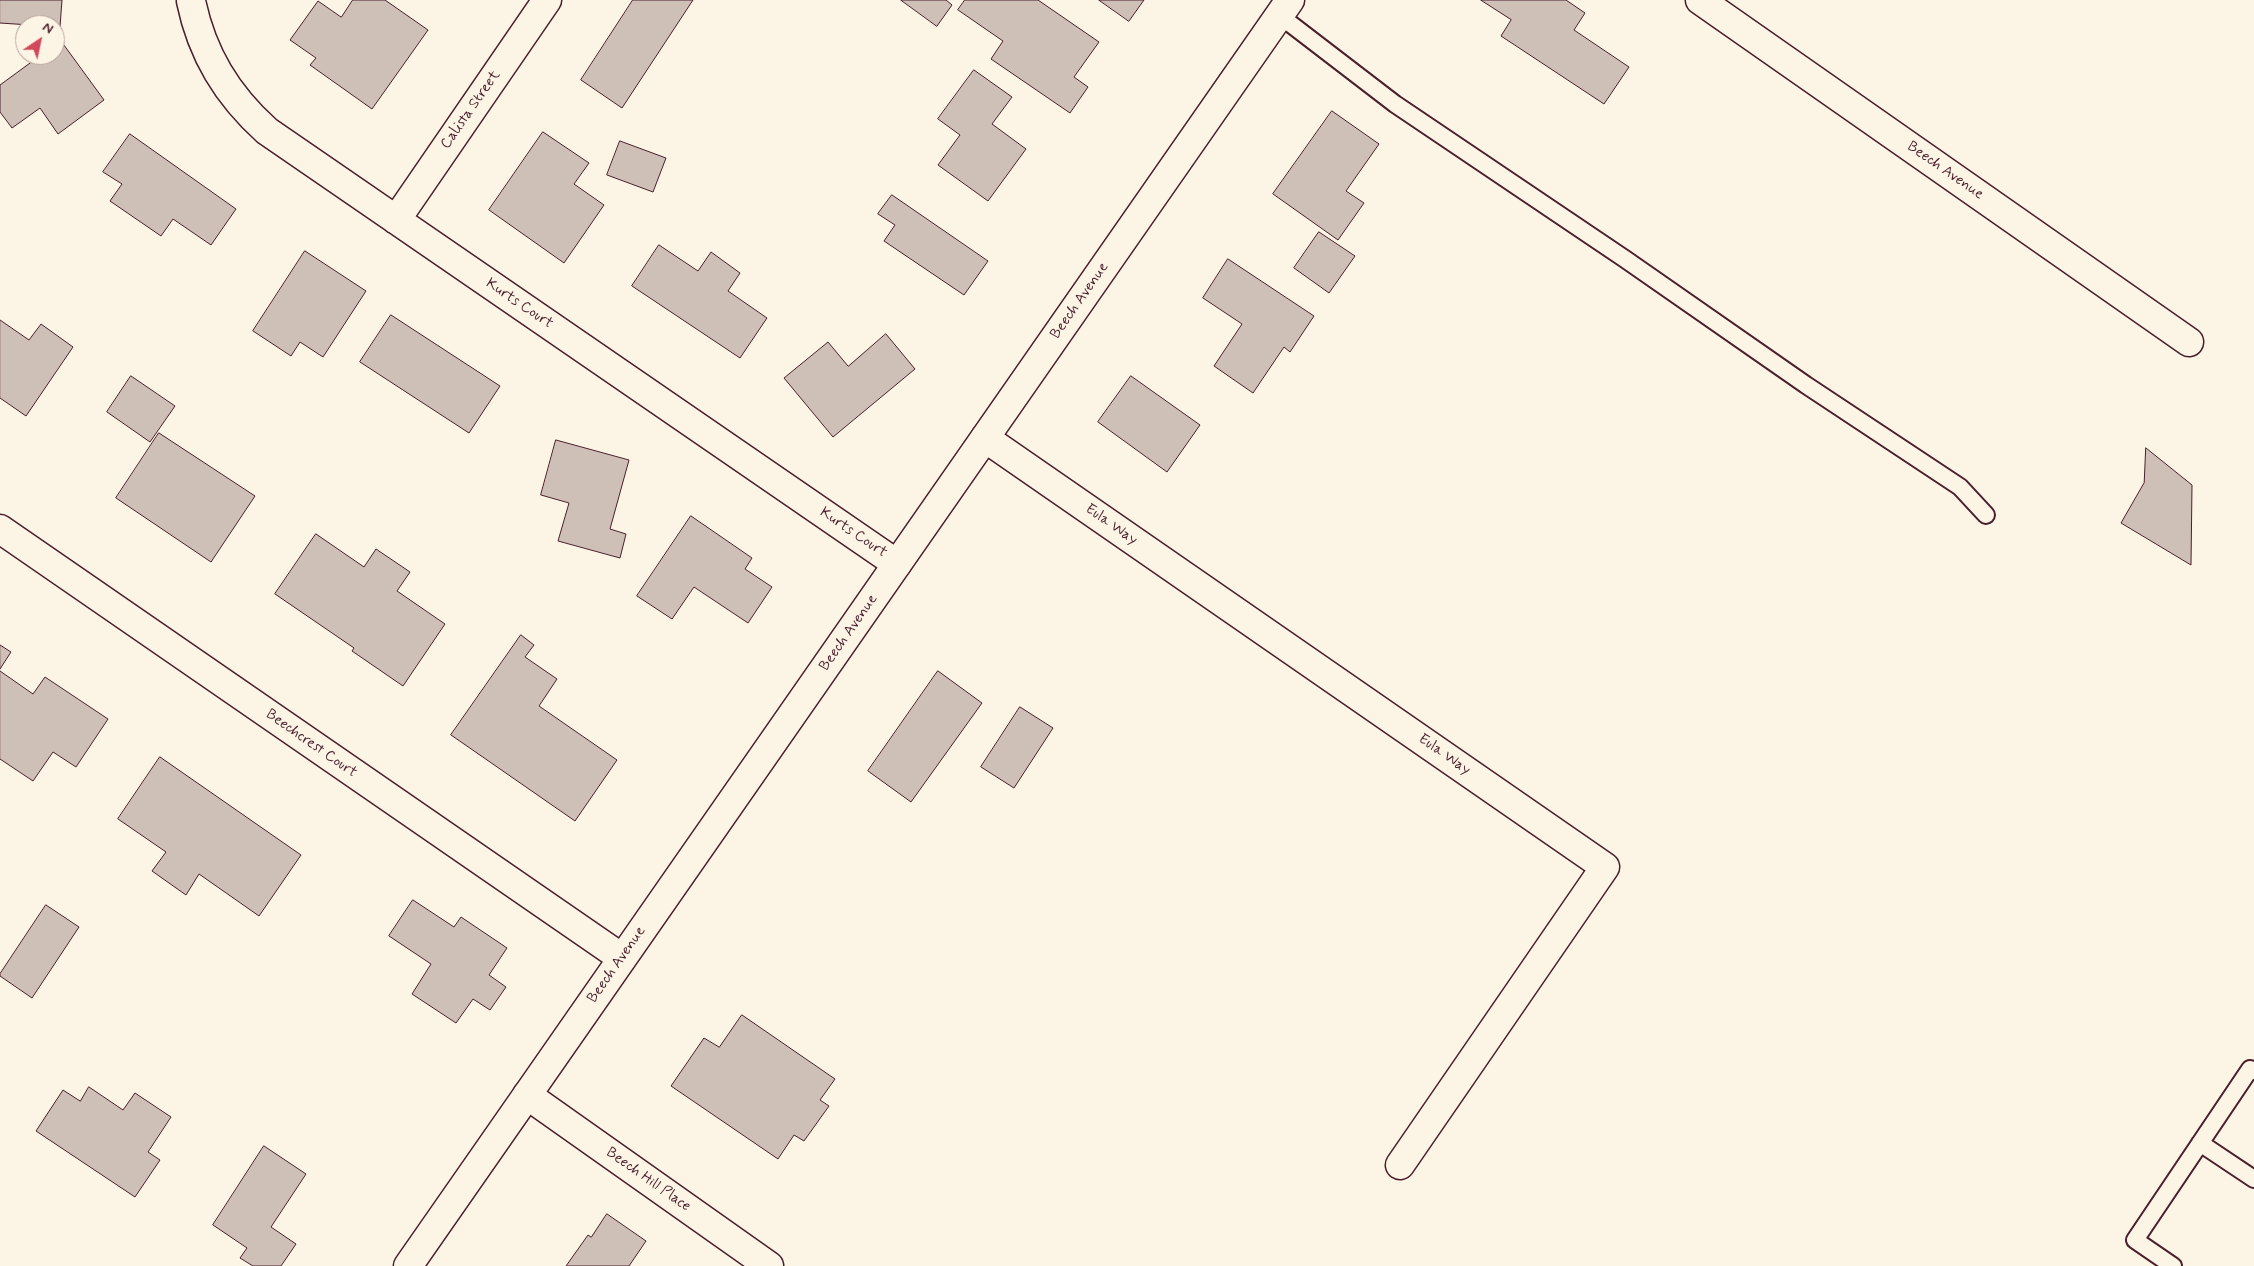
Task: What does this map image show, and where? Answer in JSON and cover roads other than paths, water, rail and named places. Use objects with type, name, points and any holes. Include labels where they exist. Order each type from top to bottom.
[{"type":"street","name":"Calista Street","points":[[396,220],[547,0]]},
{"type":"street","name":"Beech Avenue","points":[[1700,0],[2190,342]]},
{"type":"street","name":"Kurts Court","points":[[191,1],[196,26],[205,50],[232,94],[248,114],[267,131],[897,564]]},
{"type":"street","name":"Beech Avenue","points":[[408,1266],[1284,8]]},
{"type":"street","name":"Eula Way","points":[[985,438],[1605,867],[1400,1165]]},
{"type":"street","name":"Beechcrest Court","points":[[0,529],[622,958]]},
{"type":"street","name":"Beech Hill Place","points":[[527,1095],[769,1266]]},
{"type":"lane","points":[[1284,8],[1395,104],[1625,259],[1806,385],[1960,487],[1986,515]]},
{"type":"lane","points":[[2173,1266],[2135,1240],[2250,1068],[2254,1071]]},
{"type":"lane","points":[[2200,1143],[2254,1179]]}]
